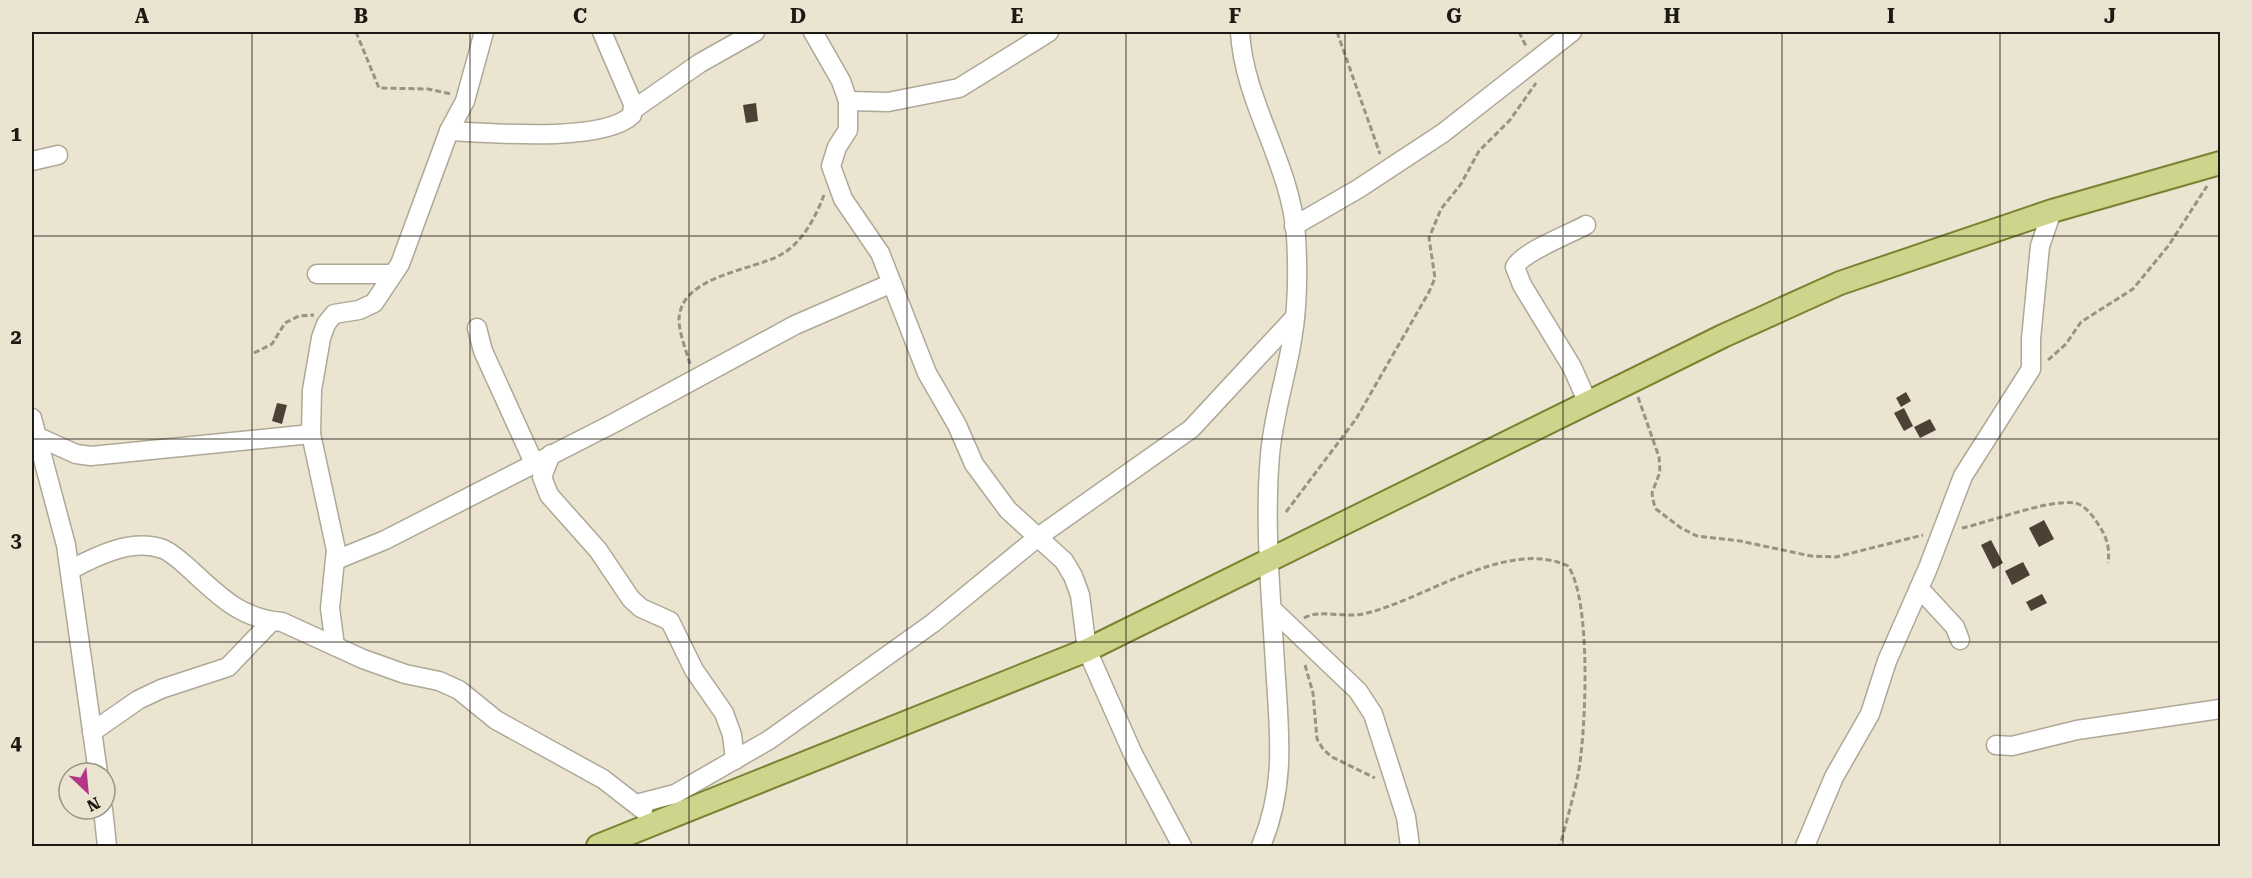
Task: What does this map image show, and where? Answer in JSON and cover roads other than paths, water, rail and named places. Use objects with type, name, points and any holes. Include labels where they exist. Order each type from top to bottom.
[{"type":"main road","points":[[598,846],[1087,650],[1634,381],[1839,283],[2052,211],[2219,163]]},
{"type":"street","points":[[335,646],[330,608],[336,560],[333,534],[311,434],[312,390],[321,338],[332,316],[369,306],[400,264],[449,131],[465,101],[484,32]]},
{"type":"street","points":[[602,32],[634,109]]},
{"type":"street","points":[[449,131],[521,134],[586,131],[620,124],[632,115],[634,109],[700,63],[755,32]]},
{"type":"street","points":[[813,32],[841,81],[848,101],[848,130],[832,157],[832,173],[843,199],[880,253],[927,373],[957,425],[974,464],[1008,510],[1064,561],[1073,576],[1080,595],[1087,650],[1133,754],[1182,846]]},
{"type":"street","points":[[848,101],[888,102],[959,88],[1049,32]]},
{"type":"street","points":[[1240,32],[1244,70],[1285,184],[1294,226],[1295,317],[1270,455],[1268,534],[1279,787],[1261,846]]},
{"type":"street","points":[[1294,226],[1386,172],[1443,133],[1572,32]]},
{"type":"street","points":[[32,161],[58,155]]},
{"type":"street","points":[[1804,846],[1834,777],[1870,714],[1887,661],[1943,532],[1963,476],[2032,365],[2031,339],[2040,246],[2052,211]]},
{"type":"street","points":[[1586,225],[1533,252],[1520,260],[1515,267],[1522,285],[1572,367],[1588,404]]},
{"type":"street","points":[[317,274],[392,274]]},
{"type":"street","points":[[336,560],[385,540],[795,325],[892,283]]},
{"type":"street","points":[[636,804],[675,794],[735,760],[796,722],[933,622],[1038,537],[1191,429],[1295,317]]},
{"type":"street","points":[[477,328],[483,351],[534,463]]},
{"type":"street","points":[[32,418],[59,512],[70,570],[96,761]]},
{"type":"street","points":[[36,436],[76,454],[91,456],[311,434]]},
{"type":"street","points":[[551,454],[542,477],[549,495],[598,550],[631,599],[641,608],[670,621],[694,670],[724,713],[732,735],[735,760]]},
{"type":"street","points":[[70,570],[102,553],[147,546],[163,549],[182,561],[221,600],[236,609],[282,622],[386,668],[440,681],[459,690],[496,720],[574,762],[658,821]]},
{"type":"street","points":[[1919,588],[1955,627],[1960,640]]},
{"type":"street","points":[[1272,609],[1331,664],[1367,705],[1376,722],[1406,817],[1410,846]]},
{"type":"street","points":[[92,732],[138,700],[161,689],[228,667],[272,621]]},
{"type":"street","points":[[1996,745],[2012,746],[2077,730],[2220,709]]},
{"type":"street","points":[[104,821],[107,846]]}]
